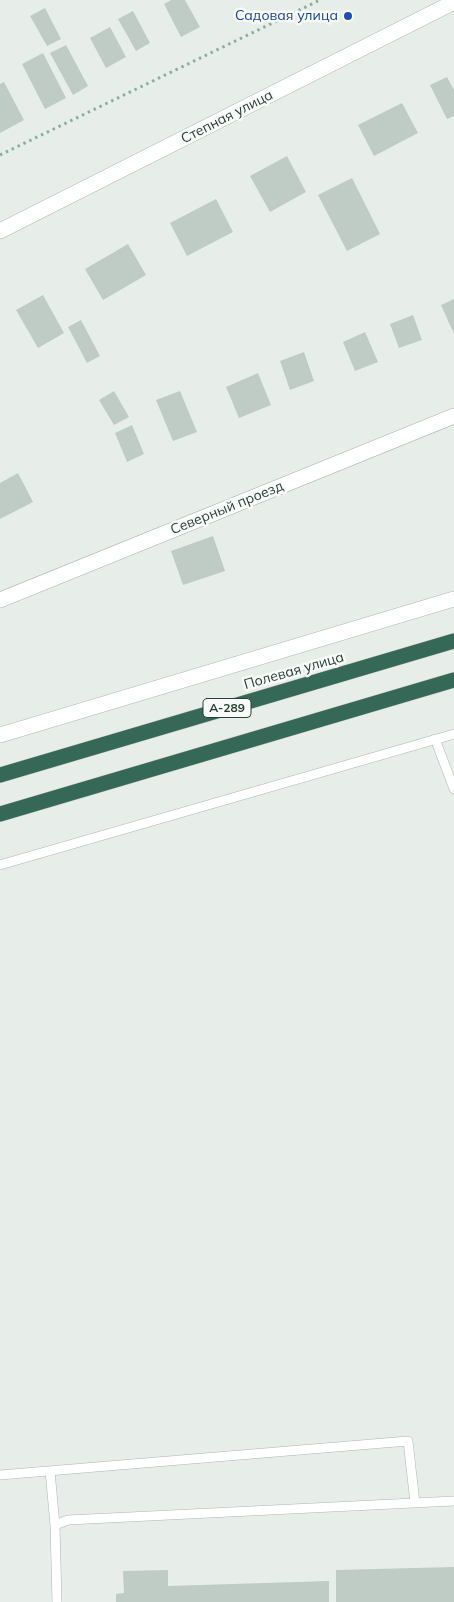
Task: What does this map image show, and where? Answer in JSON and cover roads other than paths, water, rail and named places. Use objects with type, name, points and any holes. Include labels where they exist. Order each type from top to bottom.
[{"type":"highway","name":"Полевая улица","points":[[0,775],[454,641]]},
{"type":"highway","points":[[0,814],[454,680]]},
{"type":"main road","name":"Степная улица","points":[[0,231],[454,2]]},
{"type":"main road","name":"Северный проезд","points":[[0,600],[454,416]]},
{"type":"main road","points":[[0,734],[454,599]]},
{"type":"lane","points":[[0,865],[454,734]]},
{"type":"lane","points":[[436,739],[454,789]]},
{"type":"lane","points":[[0,1475],[408,1442],[415,1503]]},
{"type":"lane","points":[[50,1471],[55,1525],[56,1602]]},
{"type":"lane","points":[[55,1525],[68,1520],[454,1501]]},
{"type":"place","name":"Садовая улица","points":[[348,16]]}]
